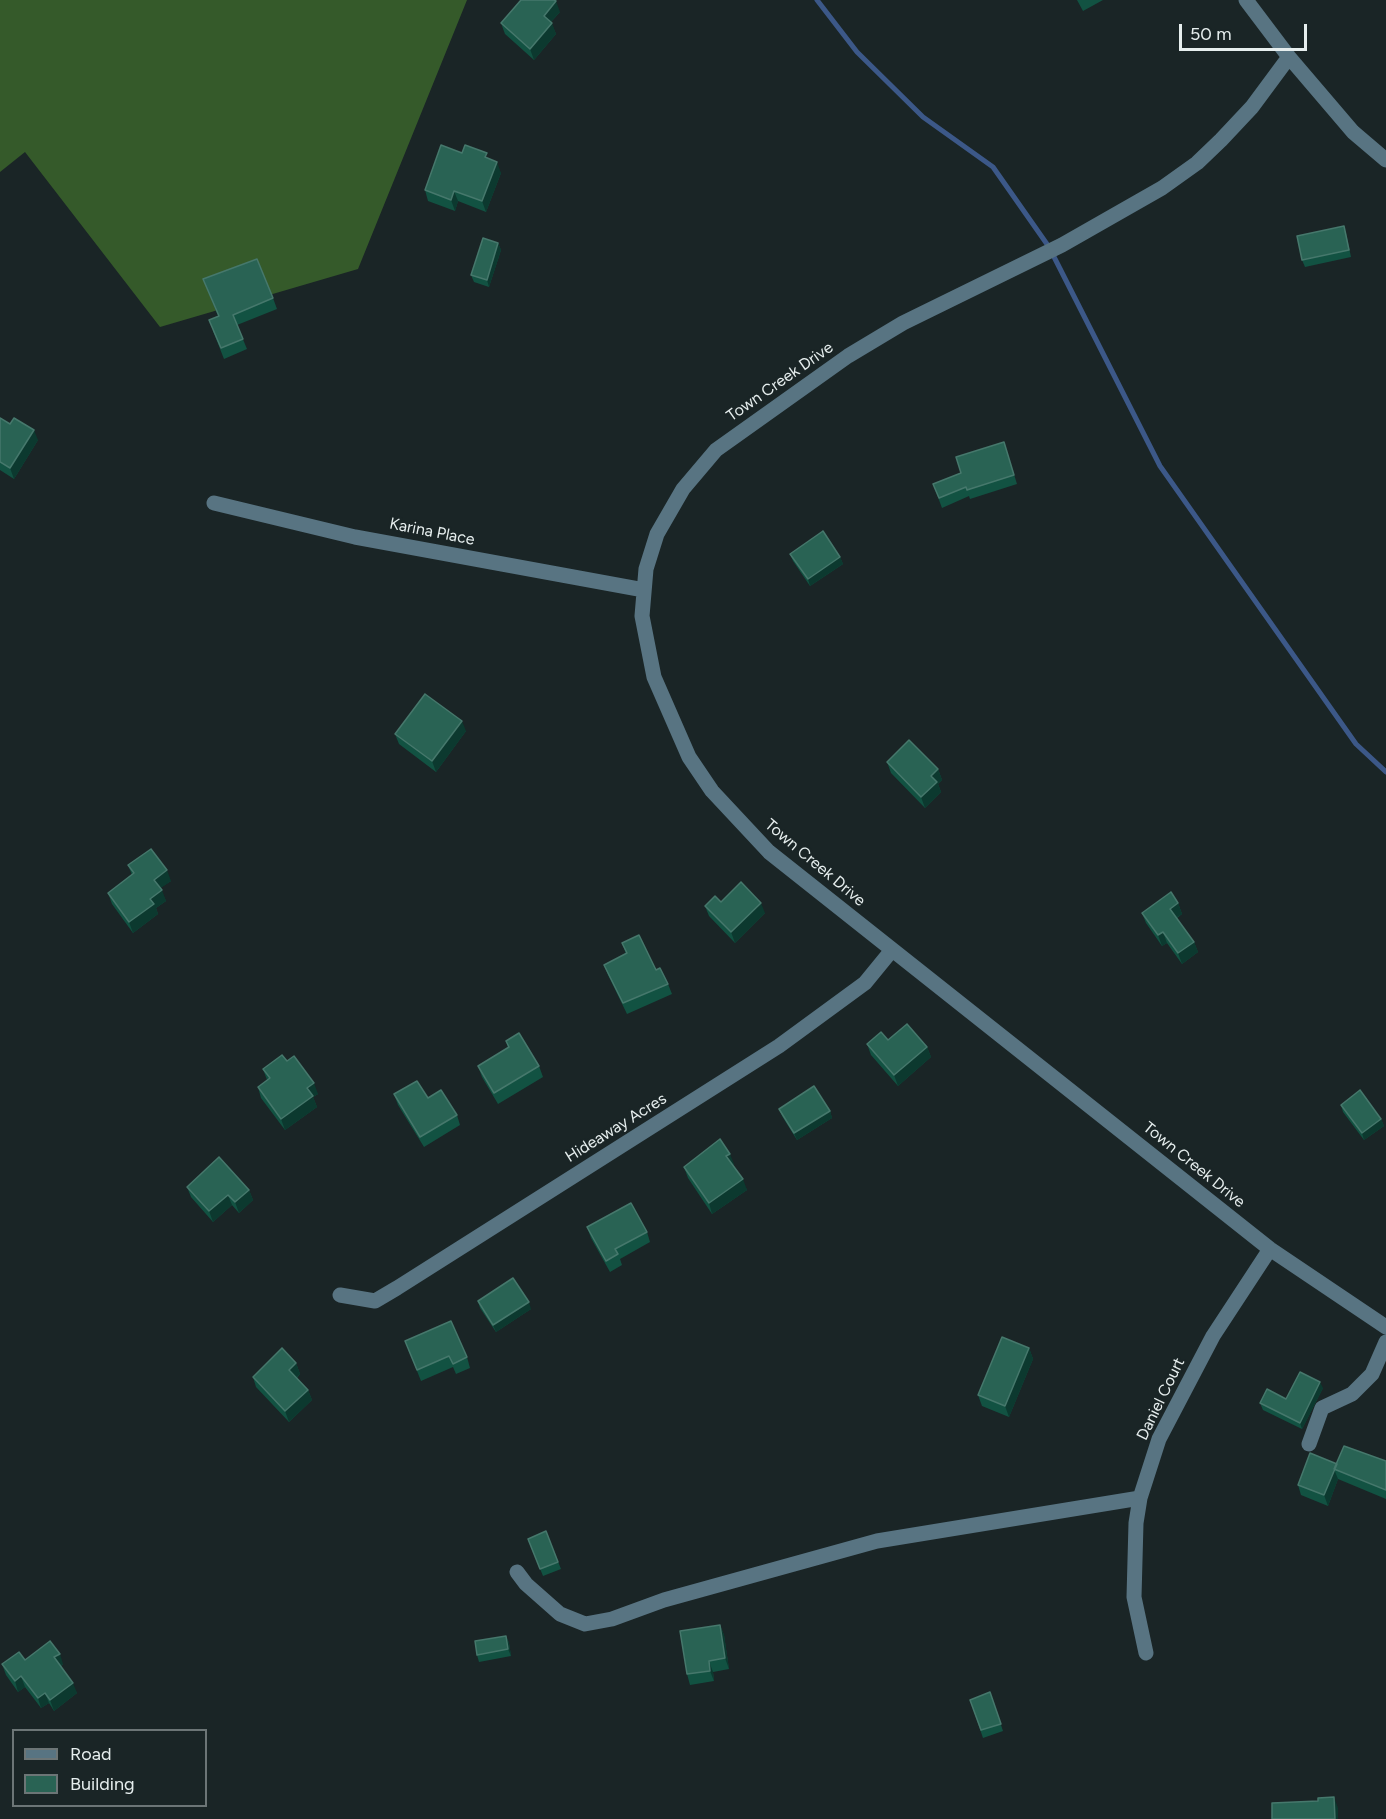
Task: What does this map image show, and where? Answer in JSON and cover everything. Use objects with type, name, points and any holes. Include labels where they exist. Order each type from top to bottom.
[{"type":"street","points":[[1246,0],[1289,57],[1353,132],[1386,160]]},
{"type":"street","name":"Town Creek Drive","points":[[1289,57],[1252,107],[1221,140],[1197,163],[1162,188],[1062,245],[903,323],[849,356],[716,450],[683,489],[668,513],[646,568],[642,616],[654,676],[689,757],[712,791],[769,852],[1270,1249],[1386,1326]]},
{"type":"street","name":"Karina Place","points":[[214,503],[356,537],[644,590]]},
{"type":"street","name":"Hideaway Acres","points":[[340,1295],[375,1300],[397,1288],[779,1046],[865,983],[892,950]]},
{"type":"street","name":"Daniel Court","points":[[1146,1653],[1134,1597],[1136,1523],[1140,1498],[1159,1439],[1202,1357],[1270,1249]]},
{"type":"street","points":[[1309,1444],[1322,1408],[1352,1394],[1372,1374],[1386,1342]]},
{"type":"street","points":[[518,1572],[526,1584],[560,1614],[585,1624],[612,1619],[664,1600],[877,1541],[1140,1498]]},
{"type":"green space","points":[[0,0],[467,0],[358,269],[160,327],[25,152],[0,172]]},
{"type":"building","points":[[521,0],[556,1],[544,16],[552,23],[530,49],[501,23]]},
{"type":"building","points":[[441,145],[462,153],[465,145],[487,153],[485,157],[497,162],[482,201],[454,191],[451,200],[425,190]]},
{"type":"building","points":[[1344,226],[1349,250],[1302,260],[1297,236]]},
{"type":"building","points":[[483,238],[498,243],[487,280],[471,275]]},
{"type":"building","points":[[257,259],[273,298],[233,315],[243,339],[221,348],[209,320],[219,316],[203,279]]},
{"type":"building","points":[[0,418],[10,424],[14,418],[34,430],[10,468],[0,462]]},
{"type":"building","points":[[1004,442],[1014,475],[967,490],[966,487],[939,498],[933,484],[961,473],[956,457]]},
{"type":"building","points":[[823,531],[840,557],[808,579],[790,554]]},
{"type":"building","points":[[425,694],[462,721],[432,761],[395,734]]},
{"type":"building","points":[[909,740],[938,769],[931,776],[937,782],[921,797],[887,762]]},
{"type":"building","points":[[151,849],[167,870],[154,880],[162,890],[150,899],[154,904],[129,922],[108,893],[134,873],[128,865]]},
{"type":"building","points":[[741,882],[761,903],[731,932],[705,906],[715,896],[721,902]]},
{"type":"building","points":[[1171,892],[1178,903],[1170,909],[1194,942],[1178,953],[1163,932],[1158,935],[1142,913]]},
{"type":"building","points":[[639,935],[656,970],[660,968],[668,984],[623,1003],[604,965],[627,953],[622,943]]},
{"type":"building","points":[[907,1024],[927,1047],[894,1075],[867,1044],[881,1032],[888,1040]]},
{"type":"building","points":[[519,1033],[539,1066],[494,1093],[478,1066],[509,1047],[506,1041]]},
{"type":"building","points":[[282,1055],[287,1061],[294,1056],[314,1083],[307,1088],[313,1096],[281,1119],[258,1087],[270,1078],[263,1069]]},
{"type":"building","points":[[417,1081],[428,1098],[441,1090],[457,1115],[420,1137],[394,1094]]},
{"type":"building","points":[[814,1086],[830,1111],[794,1133],[779,1109]]},
{"type":"building","points":[[1360,1090],[1381,1119],[1362,1133],[1341,1105]]},
{"type":"building","points":[[720,1139],[730,1154],[726,1156],[743,1179],[709,1203],[684,1167]]},
{"type":"building","points":[[219,1157],[249,1190],[235,1202],[228,1195],[209,1211],[187,1187]]},
{"type":"building","points":[[631,1203],[647,1232],[615,1249],[618,1254],[606,1261],[587,1227]]},
{"type":"building","points":[[513,1278],[529,1302],[493,1325],[478,1301]]},
{"type":"building","points":[[451,1321],[467,1357],[453,1364],[449,1356],[417,1370],[405,1341]]},
{"type":"building","points":[[1002,1337],[1029,1348],[1005,1406],[978,1395]]},
{"type":"building","points":[[282,1348],[296,1363],[289,1370],[308,1390],[285,1411],[253,1377]]},
{"type":"building","points":[[1300,1372],[1320,1382],[1300,1423],[1260,1403],[1267,1389],[1286,1399]]},
{"type":"building","points":[[1344,1446],[1386,1461],[1386,1490],[1334,1469]]},
{"type":"building","points":[[1310,1453],[1337,1464],[1324,1495],[1298,1485]]},
{"type":"building","points":[[546,1531],[558,1562],[540,1569],[528,1539]]},
{"type":"building","points":[[720,1625],[725,1658],[709,1661],[710,1671],[687,1674],[680,1631]]},
{"type":"building","points":[[506,1636],[508,1649],[477,1655],[475,1641]]},
{"type":"building","points":[[50,1641],[60,1654],[54,1657],[73,1683],[50,1700],[45,1693],[38,1698],[21,1676],[15,1681],[2,1664],[19,1652],[25,1660]]},
{"type":"building","points":[[990,1692],[1001,1724],[981,1730],[970,1700]]},
{"type":"building","points":[[1334,1797],[1335,1819],[1272,1819],[1272,1803],[1318,1801],[1318,1798]]},
{"type":"waterway","points":[[817,0],[857,52],[923,117],[993,167],[1049,247],[1160,466],[1356,744],[1386,772]]}]
